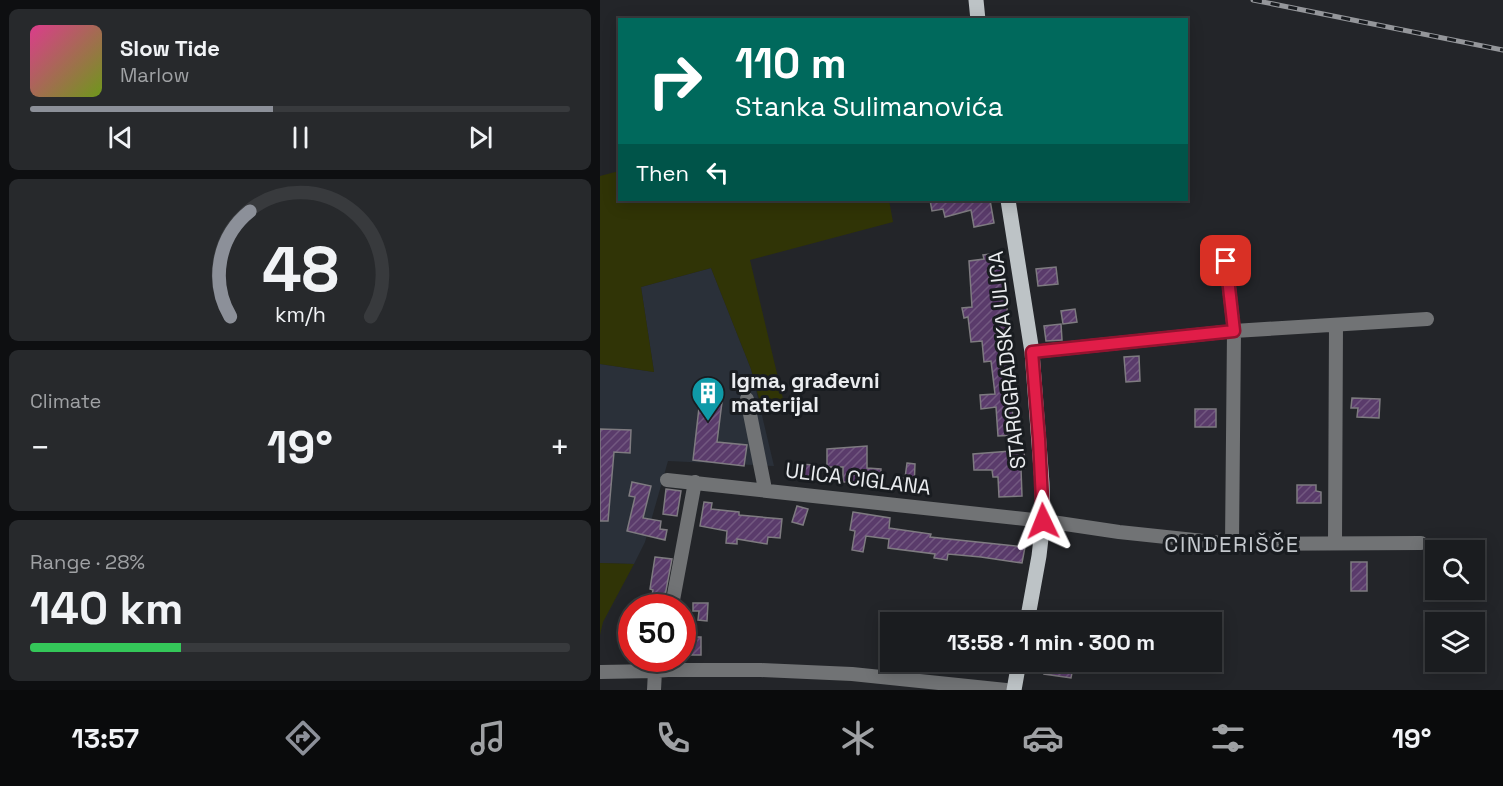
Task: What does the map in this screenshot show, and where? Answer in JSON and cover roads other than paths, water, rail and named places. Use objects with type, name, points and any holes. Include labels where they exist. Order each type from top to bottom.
[{"type":"main road","points":[[976,0],[978,18]]},
{"type":"main road","name":"STAROGRADSKA ULICA","points":[[1008,201],[1032,352],[1039,439],[1043,521],[1029,612]]},
{"type":"main road","points":[[1014,690],[1017,672]]},
{"type":"street","points":[[1226,261],[1234,331],[1232,544]]},
{"type":"street","points":[[1032,352],[1234,331],[1427,319]]},
{"type":"street","points":[[1335,543],[1336,325]]},
{"type":"street","points":[[747,399],[765,489]]},
{"type":"street","name":"ULICA CIGLANA","points":[[667,480],[1043,521]]},
{"type":"street","points":[[675,594],[695,482]]},
{"type":"street","points":[[1043,521],[1232,544],[1421,543]]},
{"type":"street","points":[[696,671],[761,670],[852,674],[1006,690]]},
{"type":"street","points":[[600,672],[618,672]]},
{"type":"street","points":[[654,690],[655,672]]},
{"type":"railway","points":[[1253,0],[1503,50]]},
{"type":"place","name":"Igma, građevni materijal","points":[[708,422]]},
{"type":"district","name":"CINDERIŠČE","points":[[1232,544]]}]
